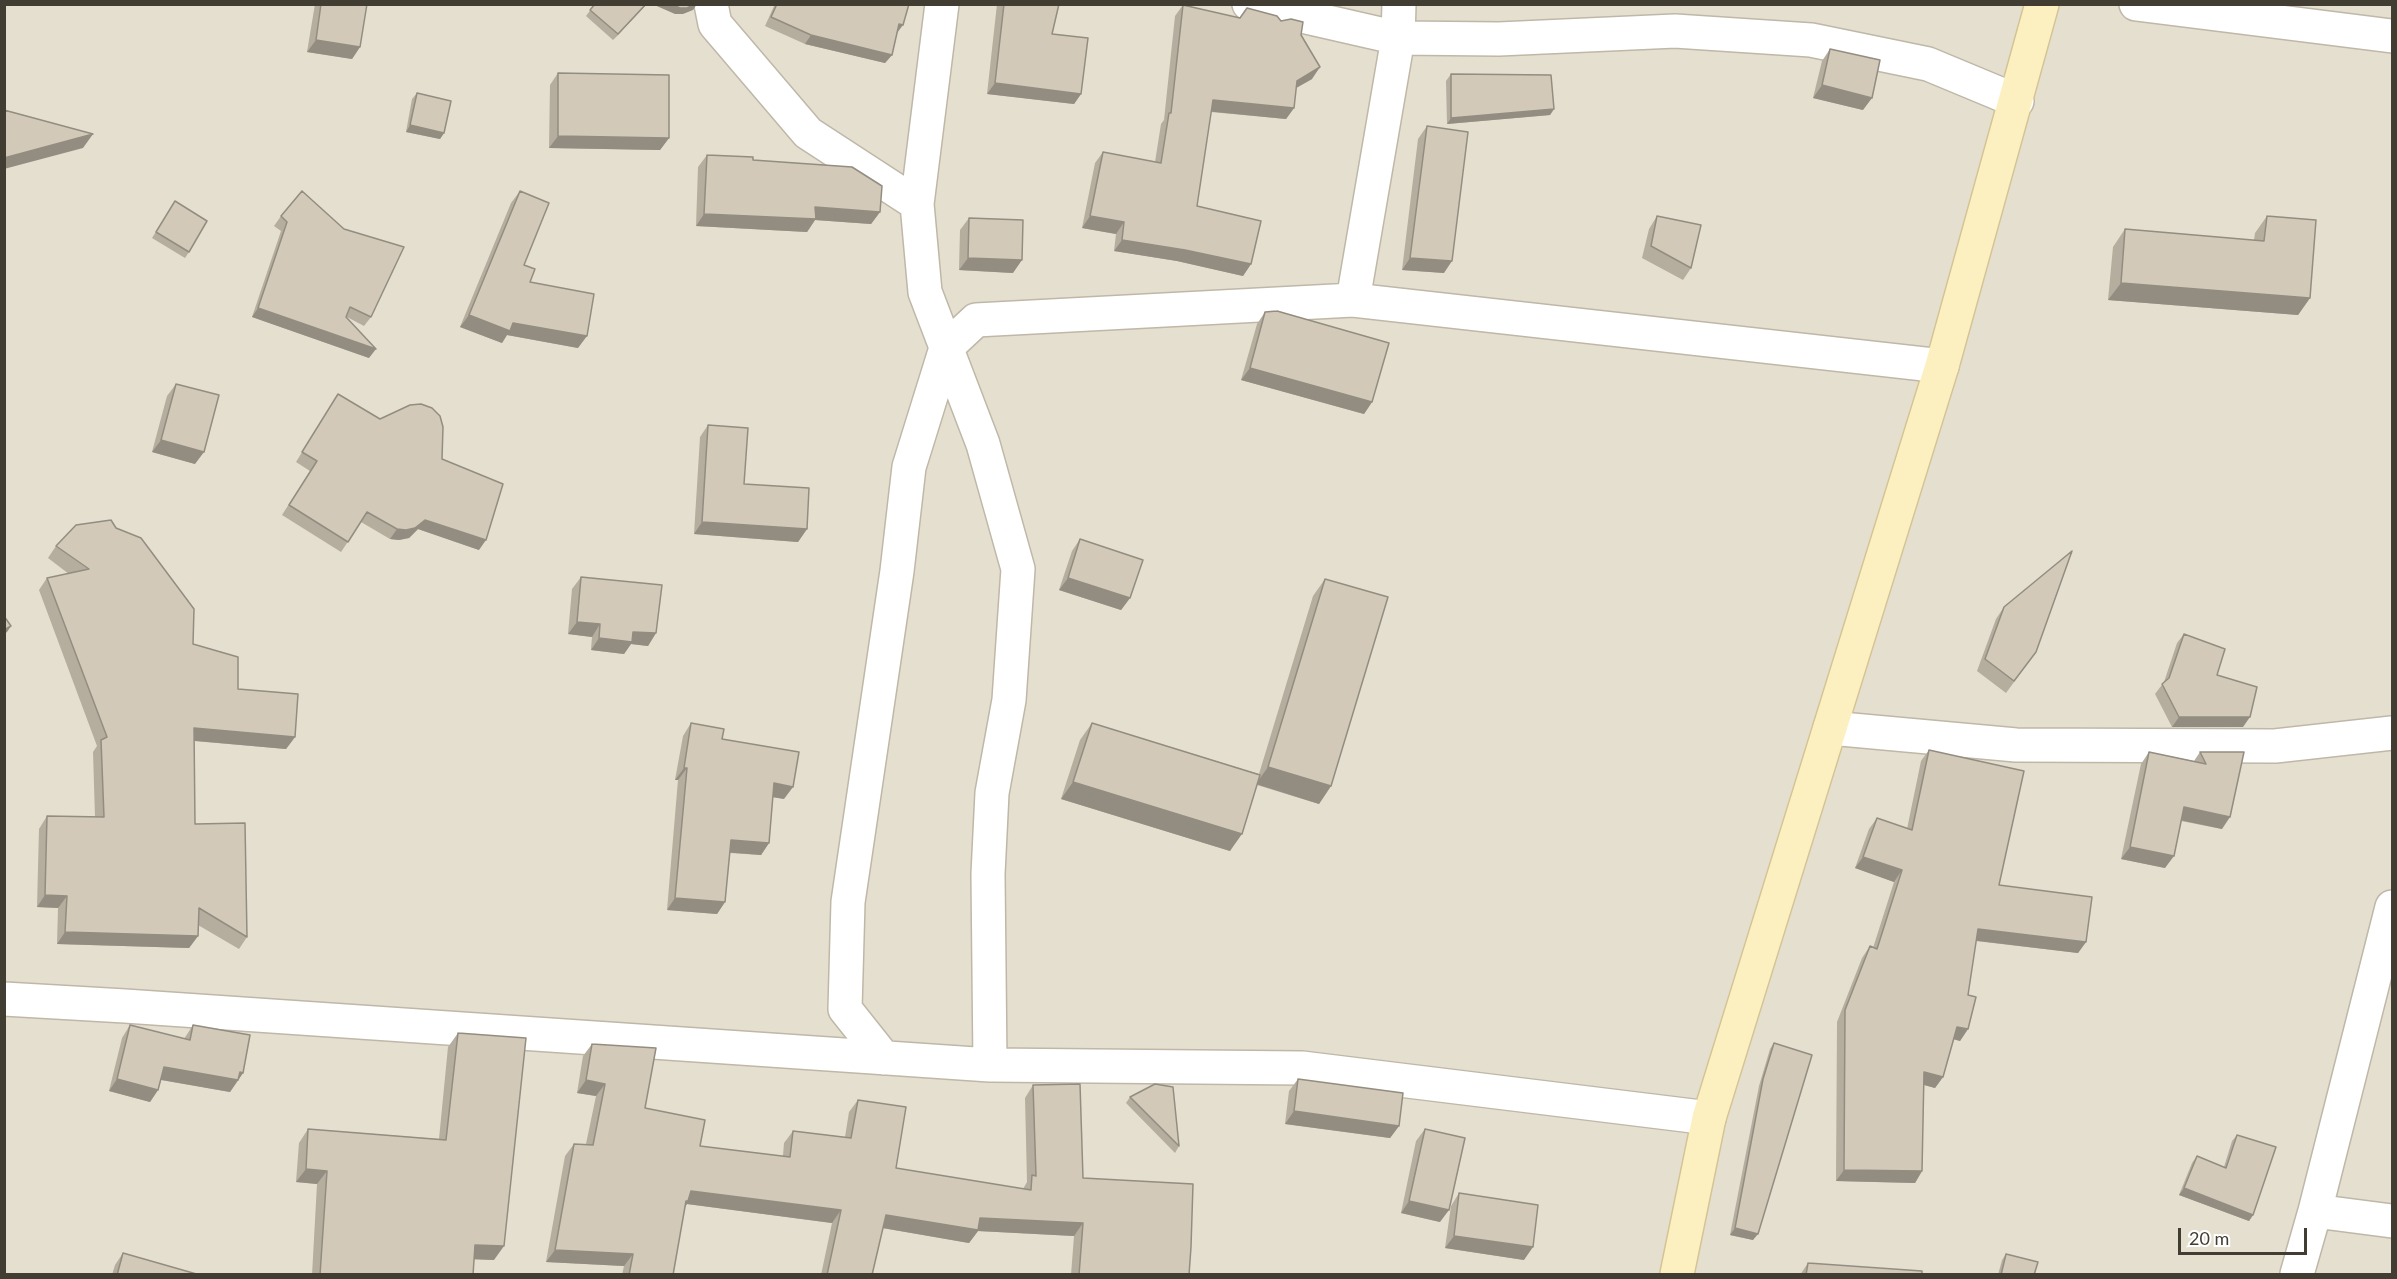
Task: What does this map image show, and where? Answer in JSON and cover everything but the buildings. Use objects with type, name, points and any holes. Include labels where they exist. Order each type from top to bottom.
[{"type":"street","points":[[711,4],[715,24],[808,133],[917,204]]},
{"type":"street","points":[[942,4],[917,204],[925,292],[982,444],[1018,569],[1009,700],[992,793],[988,874],[990,1065]]},
{"type":"street","points":[[1249,4],[1398,38],[1499,39],[1675,31],[1811,40],[1928,64],[2017,101]]},
{"type":"street","points":[[1353,300],[1398,38],[1399,4]]},
{"type":"street","points":[[1677,1275],[1709,1118],[1942,366],[2042,4]]},
{"type":"street","points":[[2136,4],[2392,36]]},
{"type":"street","points":[[884,1058],[845,1009],[848,902],[897,571],[909,467],[946,348],[976,320],[1353,300],[1942,366]]},
{"type":"street","points":[[1830,728],[2016,746],[2275,746],[2392,733]]},
{"type":"street","points":[[2297,1275],[2392,907]]},
{"type":"street","points":[[4,999],[990,1065],[1302,1068],[1709,1118]]},
{"type":"street","points":[[2315,1211],[2392,1221]]},
{"type":"shaded area","points":[[5,5],[2392,5],[2392,1274],[5,1274]]}]
